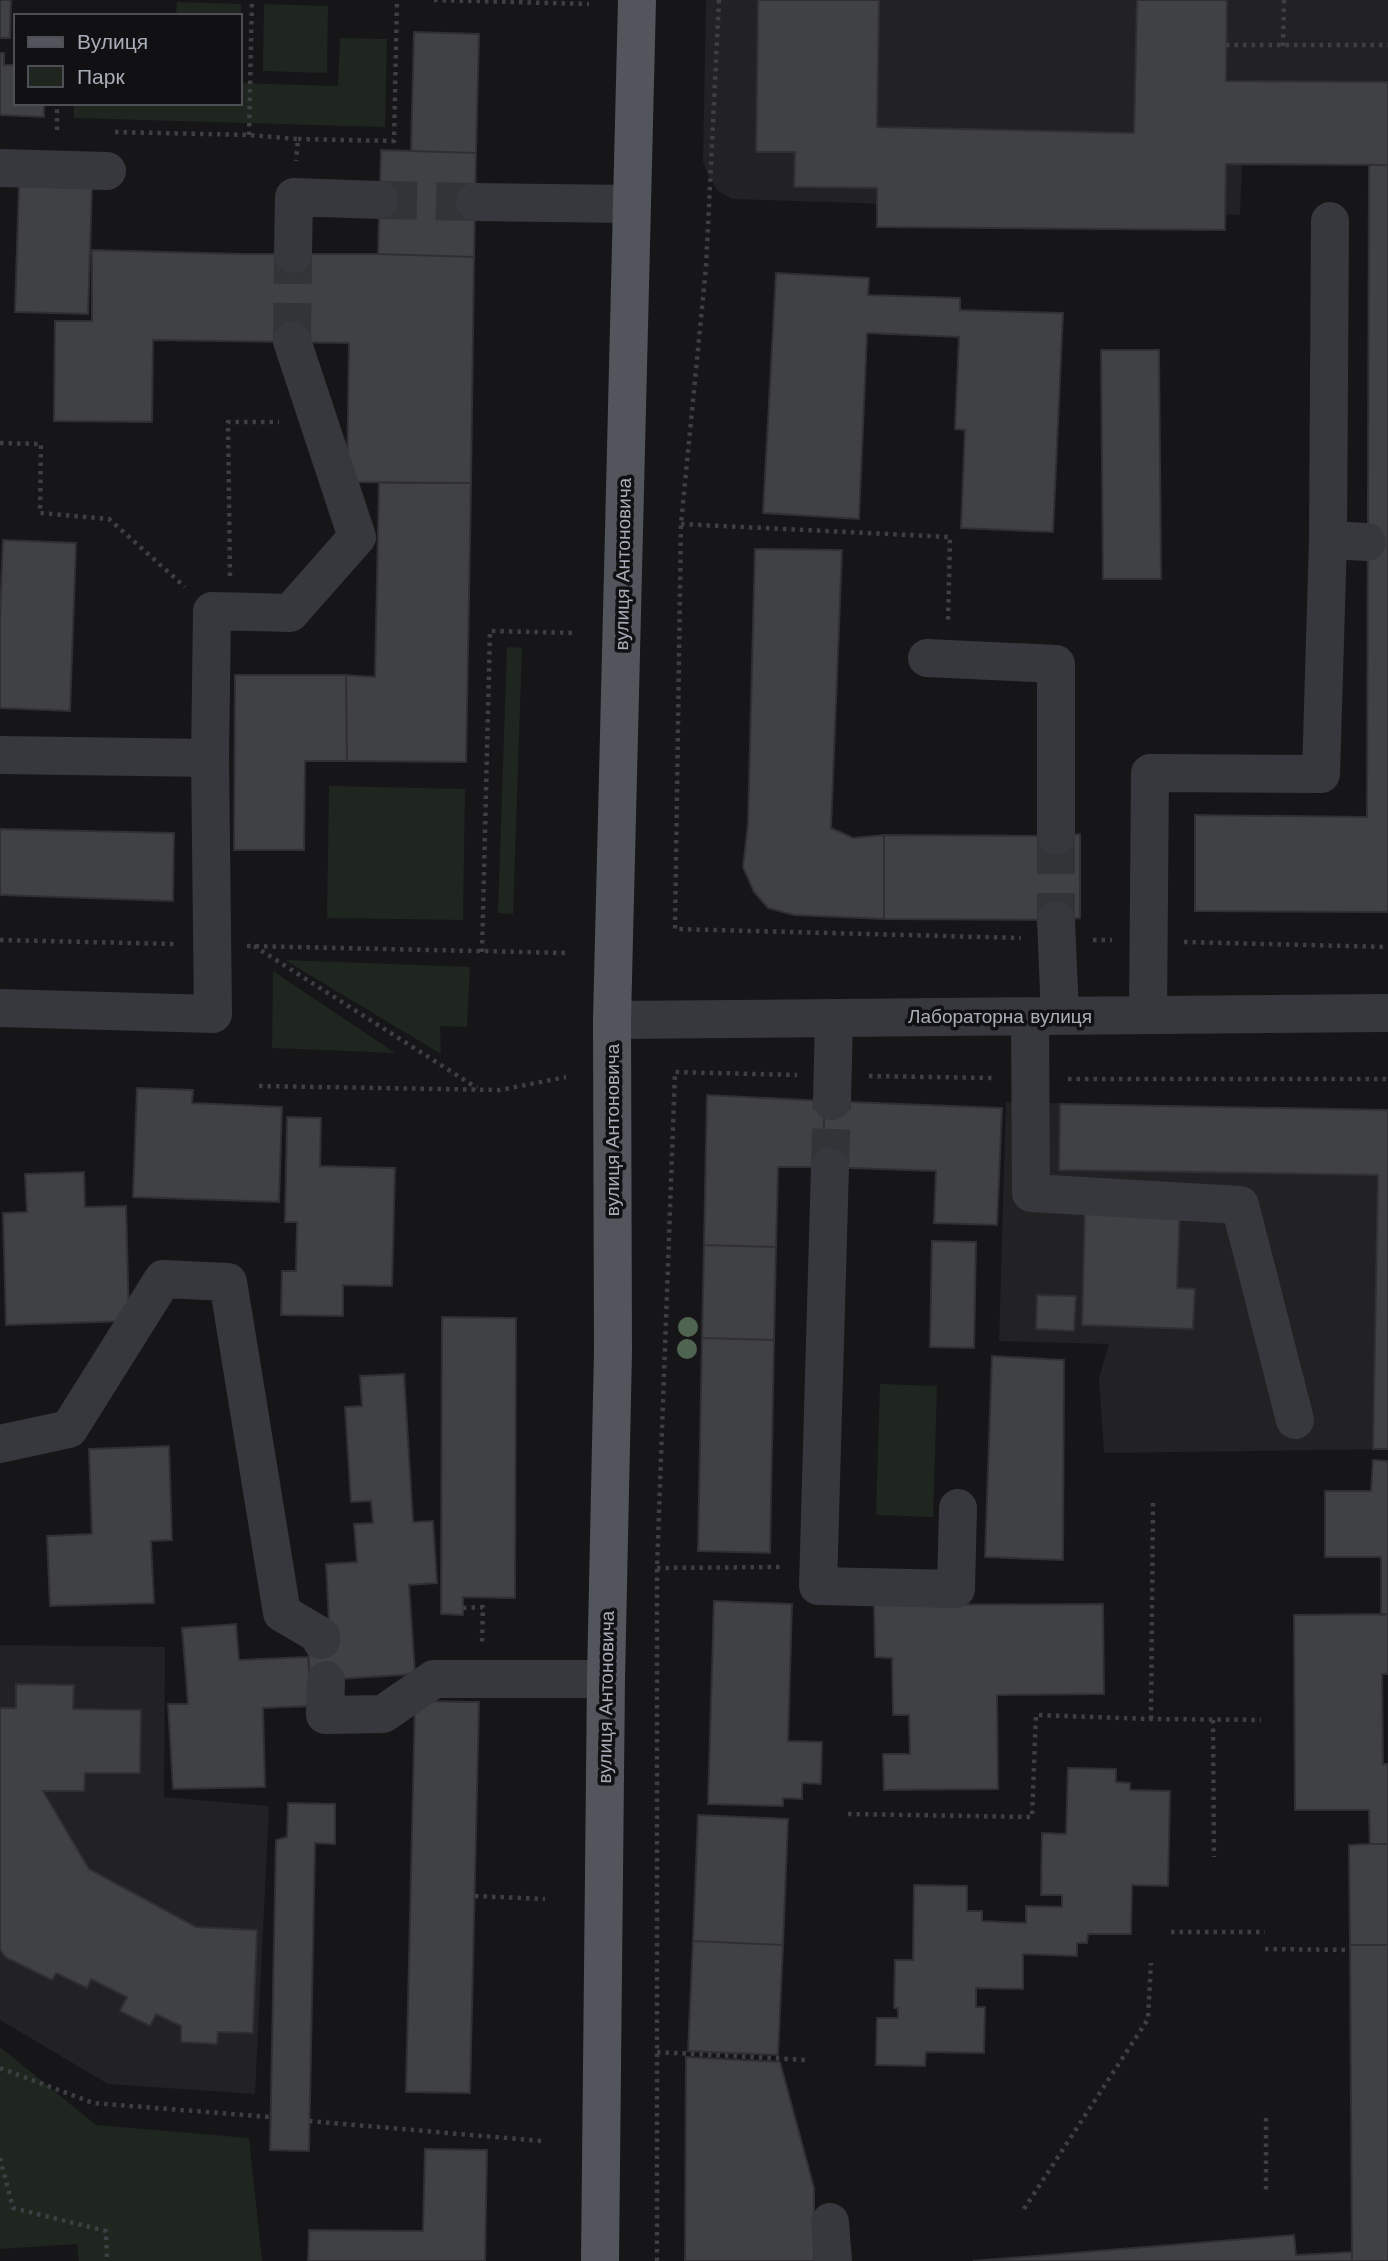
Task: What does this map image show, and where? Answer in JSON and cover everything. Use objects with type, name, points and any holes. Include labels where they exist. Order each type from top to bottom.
[{"type":"main road","name":"вулиця Антоновича","points":[[600,2261],[606,1679],[613,1351],[612,1020],[636,0]]},
{"type":"street","points":[[0,168],[107,171]]},
{"type":"street","points":[[293,254],[294,197],[379,200]]},
{"type":"street","points":[[475,202],[632,204]]},
{"type":"street","points":[[1148,1015],[1150,773],[1321,774],[1328,540],[1330,221]]},
{"type":"street","points":[[0,1009],[213,1014],[210,758],[221,611],[290,613],[357,537],[292,341]]},
{"type":"street","points":[[1328,540],[1367,542]]},
{"type":"street","points":[[937,659],[1056,664],[1056,836]]},
{"type":"street","points":[[0,755],[210,758]]},
{"type":"street","points":[[1056,920],[1045,1016],[1031,1079],[1031,1193],[1240,1205],[1295,1420]]},
{"type":"street","name":"Лабораторна вулиця","points":[[612,1020],[1388,1013]]},
{"type":"street","points":[[833,1088],[834,1018]]},
{"type":"street","points":[[830,1167],[818,1586],[956,1589],[958,1507]]},
{"type":"street","points":[[0,1444],[69,1429],[163,1279],[228,1282],[282,1613],[321,1636],[321,1640]]},
{"type":"street","points":[[326,1680],[325,1714],[383,1714],[434,1679],[606,1679]]},
{"type":"street","points":[[830,2222],[833,2261]]},
{"type":"path","points":[[249,135],[252,0]]},
{"type":"path","points":[[173,134],[394,141],[397,0]]},
{"type":"path","points":[[434,0],[589,4]]},
{"type":"path","points":[[675,929],[681,524],[706,267],[719,0]]},
{"type":"path","points":[[1283,46],[1284,0]]},
{"type":"path","points":[[1227,45],[1388,45]]},
{"type":"path","points":[[57,105],[57,130]]},
{"type":"path","points":[[294,197],[298,139]]},
{"type":"path","points":[[221,611],[228,422],[282,422]]},
{"type":"path","points":[[0,443],[41,444],[40,513],[108,519],[221,611]]},
{"type":"path","points":[[681,524],[950,537],[937,659]]},
{"type":"path","points":[[482,952],[490,631],[576,634]]},
{"type":"path","points":[[0,940],[568,953]]},
{"type":"path","points":[[253,946],[479,1089]]},
{"type":"path","points":[[657,2261],[657,1568],[675,1072],[833,1088],[1031,1079],[1388,1079]]},
{"type":"path","points":[[260,1086],[500,1090],[566,1077]]},
{"type":"path","points":[[1151,1719],[1153,1500]]},
{"type":"path","points":[[657,1568],[810,1566],[819,1570]]},
{"type":"path","points":[[463,1608],[482,1607],[482,1637]]},
{"type":"path","points":[[848,1814],[1032,1817],[1036,1715],[1261,1720]]},
{"type":"path","points":[[1213,1720],[1214,1857]]},
{"type":"path","points":[[475,1896],[545,1899]]},
{"type":"path","points":[[1171,1932],[1265,1932]]},
{"type":"path","points":[[1265,1950],[1349,1950]]},
{"type":"path","points":[[1024,2209],[1148,2019],[1151,1963]]},
{"type":"path","points":[[657,2052],[807,2060]]},
{"type":"path","points":[[0,2068],[93,2103],[270,2117]]},
{"type":"path","points":[[1266,2118],[1266,2193]]},
{"type":"path","points":[[309,2121],[541,2141]]},
{"type":"path","points":[[0,2158],[13,2208],[106,2231],[107,2261]]},
{"type":"shaded area","points":[[706,0],[1388,0],[1388,165],[1242,164],[1240,215],[732,199],[718,191],[703,161]]},
{"type":"shaded area","points":[[1006,1102],[1388,1110],[1388,1449],[1104,1453],[1099,1378],[1109,1344],[999,1341]]},
{"type":"shaded area","points":[[0,1645],[165,1647],[164,1797],[269,1806],[255,2094],[108,2084],[0,2020]]},
{"type":"green space","points":[[177,2],[241,4],[241,14],[176,14]]},
{"type":"green space","points":[[264,4],[328,6],[327,73],[263,71]]},
{"type":"green space","points":[[340,38],[387,39],[385,127],[74,118],[74,105],[242,105],[242,83],[338,86]]},
{"type":"green space","points":[[507,647],[522,648],[513,914],[498,913]]},
{"type":"green space","points":[[329,786],[465,789],[463,920],[327,918]]},
{"type":"green space","points":[[285,960],[470,967],[467,1027],[440,1026],[441,1054]]},
{"type":"green space","points":[[273,971],[395,1053],[272,1048]]},
{"type":"green space","points":[[880,1384],[937,1386],[933,1517],[876,1515]]},
{"type":"green space","points":[[0,2047],[96,2125],[249,2138],[262,2261],[79,2261],[77,2244],[0,2249]]},
{"type":"building","points":[[0,0],[11,0],[10,38],[0,38]]},
{"type":"building","points":[[758,0],[879,0],[877,127],[1134,133],[1137,0],[1227,0],[1226,81],[1388,82],[1388,165],[1226,164],[1225,230],[877,227],[877,188],[794,187],[795,152],[756,152]]},
{"type":"building","points":[[414,32],[479,34],[476,153],[411,151]]},
{"type":"building","points":[[0,53],[4,53],[4,65],[14,65],[14,105],[44,105],[44,117],[0,115]]},
{"type":"building","points":[[381,150],[476,153],[474,257],[378,254]]},
{"type":"building","points":[[1369,165],[1388,165],[1388,912],[1195,911],[1195,815],[1367,817]]},
{"type":"building","points":[[19,184],[92,187],[88,314],[15,312]]},
{"type":"building","points":[[92,250],[474,257],[471,483],[347,482],[349,343],[153,340],[152,422],[54,421],[55,321],[92,321]]},
{"type":"building","points":[[776,273],[869,278],[868,295],[960,298],[960,310],[1063,313],[1053,532],[961,528],[965,430],[955,429],[959,337],[867,333],[859,519],[763,513]]},
{"type":"building","points":[[1101,350],[1159,350],[1161,579],[1103,579]]},
{"type":"building","points":[[379,483],[471,483],[466,762],[347,761],[346,675],[375,677]]},
{"type":"building","points":[[3,540],[76,543],[70,711],[0,708]]},
{"type":"building","points":[[755,549],[842,550],[831,828],[853,838],[884,835],[884,919],[794,915],[768,908],[754,892],[743,867],[748,824]]},
{"type":"building","points":[[235,675],[346,675],[347,761],[305,761],[304,850],[234,850]]},
{"type":"building","points":[[0,829],[174,833],[173,901],[0,895]]},
{"type":"building","points":[[1080,834],[1080,918],[884,919],[884,835]]},
{"type":"building","points":[[137,1088],[193,1090],[192,1103],[282,1107],[279,1202],[133,1197]]},
{"type":"building","points":[[707,1095],[825,1101],[822,1167],[778,1167],[776,1247],[704,1245]]},
{"type":"building","points":[[825,1101],[1002,1108],[997,1225],[934,1223],[936,1171],[822,1167]]},
{"type":"building","points":[[1060,1104],[1388,1110],[1388,1449],[1373,1449],[1378,1175],[1059,1170]]},
{"type":"building","points":[[287,1117],[321,1118],[320,1166],[395,1168],[392,1286],[343,1285],[343,1316],[281,1315],[282,1271],[296,1271],[297,1222],[285,1222]]},
{"type":"building","points":[[84,1172],[85,1207],[126,1206],[129,1321],[6,1325],[3,1213],[27,1212],[25,1174]]},
{"type":"building","points":[[1085,1204],[1180,1207],[1177,1288],[1195,1289],[1193,1329],[1082,1325]]},
{"type":"building","points":[[932,1241],[976,1242],[974,1348],[930,1347]]},
{"type":"building","points":[[704,1245],[776,1247],[774,1340],[702,1338]]},
{"type":"building","points":[[1037,1295],[1076,1296],[1074,1331],[1036,1329]]},
{"type":"building","points":[[442,1317],[516,1318],[515,1598],[463,1597],[463,1615],[441,1614]]},
{"type":"building","points":[[702,1338],[774,1340],[770,1553],[698,1551]]},
{"type":"building","points":[[992,1356],[1064,1360],[1063,1560],[985,1557]]},
{"type":"building","points":[[404,1374],[413,1522],[433,1521],[437,1583],[409,1585],[415,1674],[310,1681],[308,1641],[330,1640],[326,1564],[357,1562],[354,1524],[373,1523],[371,1501],[351,1502],[345,1407],[362,1406],[360,1376]]},
{"type":"building","points":[[169,1446],[172,1540],[151,1541],[154,1603],[50,1606],[47,1536],[92,1534],[89,1449]]},
{"type":"building","points":[[1373,1460],[1388,1461],[1388,1614],[1381,1615],[1381,1557],[1325,1557],[1325,1491],[1371,1491]]},
{"type":"building","points":[[714,1601],[792,1604],[788,1741],[822,1742],[821,1784],[802,1783],[802,1799],[783,1798],[783,1806],[708,1804]]},
{"type":"building","points":[[1103,1604],[1104,1694],[997,1695],[998,1789],[884,1790],[883,1754],[910,1754],[909,1715],[893,1715],[892,1658],[875,1657],[874,1605]]},
{"type":"building","points":[[1388,1614],[1388,1674],[1382,1674],[1383,1764],[1388,1764],[1388,1844],[1370,1844],[1369,1810],[1295,1810],[1294,1615]]},
{"type":"building","points":[[236,1624],[239,1660],[308,1657],[312,1706],[263,1708],[265,1787],[173,1789],[168,1704],[188,1704],[182,1628]]},
{"type":"building","points":[[16,1684],[74,1685],[73,1709],[141,1710],[140,1773],[85,1773],[84,1791],[43,1791],[89,1869],[196,1927],[257,1930],[253,2033],[218,2032],[217,2044],[181,2042],[181,2026],[156,2014],[150,2026],[120,2011],[127,1997],[91,1979],[87,1988],[56,1973],[52,1980],[5,1957],[0,1949],[0,1708],[16,1708]]},
{"type":"building","points":[[415,1701],[479,1702],[470,2093],[406,2092]]},
{"type":"building","points":[[1068,1768],[1116,1769],[1116,1782],[1130,1783],[1130,1790],[1170,1791],[1168,1886],[1132,1885],[1131,1934],[1088,1934],[1087,1943],[1077,1943],[1077,1956],[1023,1954],[1023,1989],[976,1988],[976,2007],[985,2007],[984,2053],[926,2052],[925,2066],[876,2065],[877,2018],[898,2018],[898,2008],[894,2008],[895,1960],[913,1960],[914,1885],[967,1886],[967,1911],[982,1911],[982,1921],[1026,1923],[1026,1906],[1062,1907],[1062,1895],[1041,1895],[1042,1833],[1066,1834]]},
{"type":"building","points":[[288,1803],[335,1804],[335,1844],[315,1843],[309,2151],[270,2150],[276,1840],[287,1837]]},
{"type":"building","points":[[698,1815],[788,1819],[783,1945],[693,1941]]},
{"type":"building","points":[[1388,1844],[1388,1945],[1350,1945],[1349,1845]]},
{"type":"building","points":[[693,1941],[783,1945],[778,2055],[688,2051]]},
{"type":"building","points":[[1350,1945],[1388,1945],[1388,2261],[1352,2261]]},
{"type":"building","points":[[686,2057],[780,2062],[814,2188],[814,2261],[685,2261]]},
{"type":"building","points":[[425,2149],[487,2150],[485,2261],[308,2261],[309,2230],[423,2231]]},
{"type":"building","points":[[1294,2235],[1296,2255],[1352,2252],[1352,2261],[973,2261]]},
{"type":"tunnel","points":[[379,200],[475,202]]},
{"type":"tunnel","points":[[292,341],[293,254]]},
{"type":"tunnel","points":[[1056,836],[1056,920]]},
{"type":"tunnel","points":[[830,1167],[832,1101]]}]
